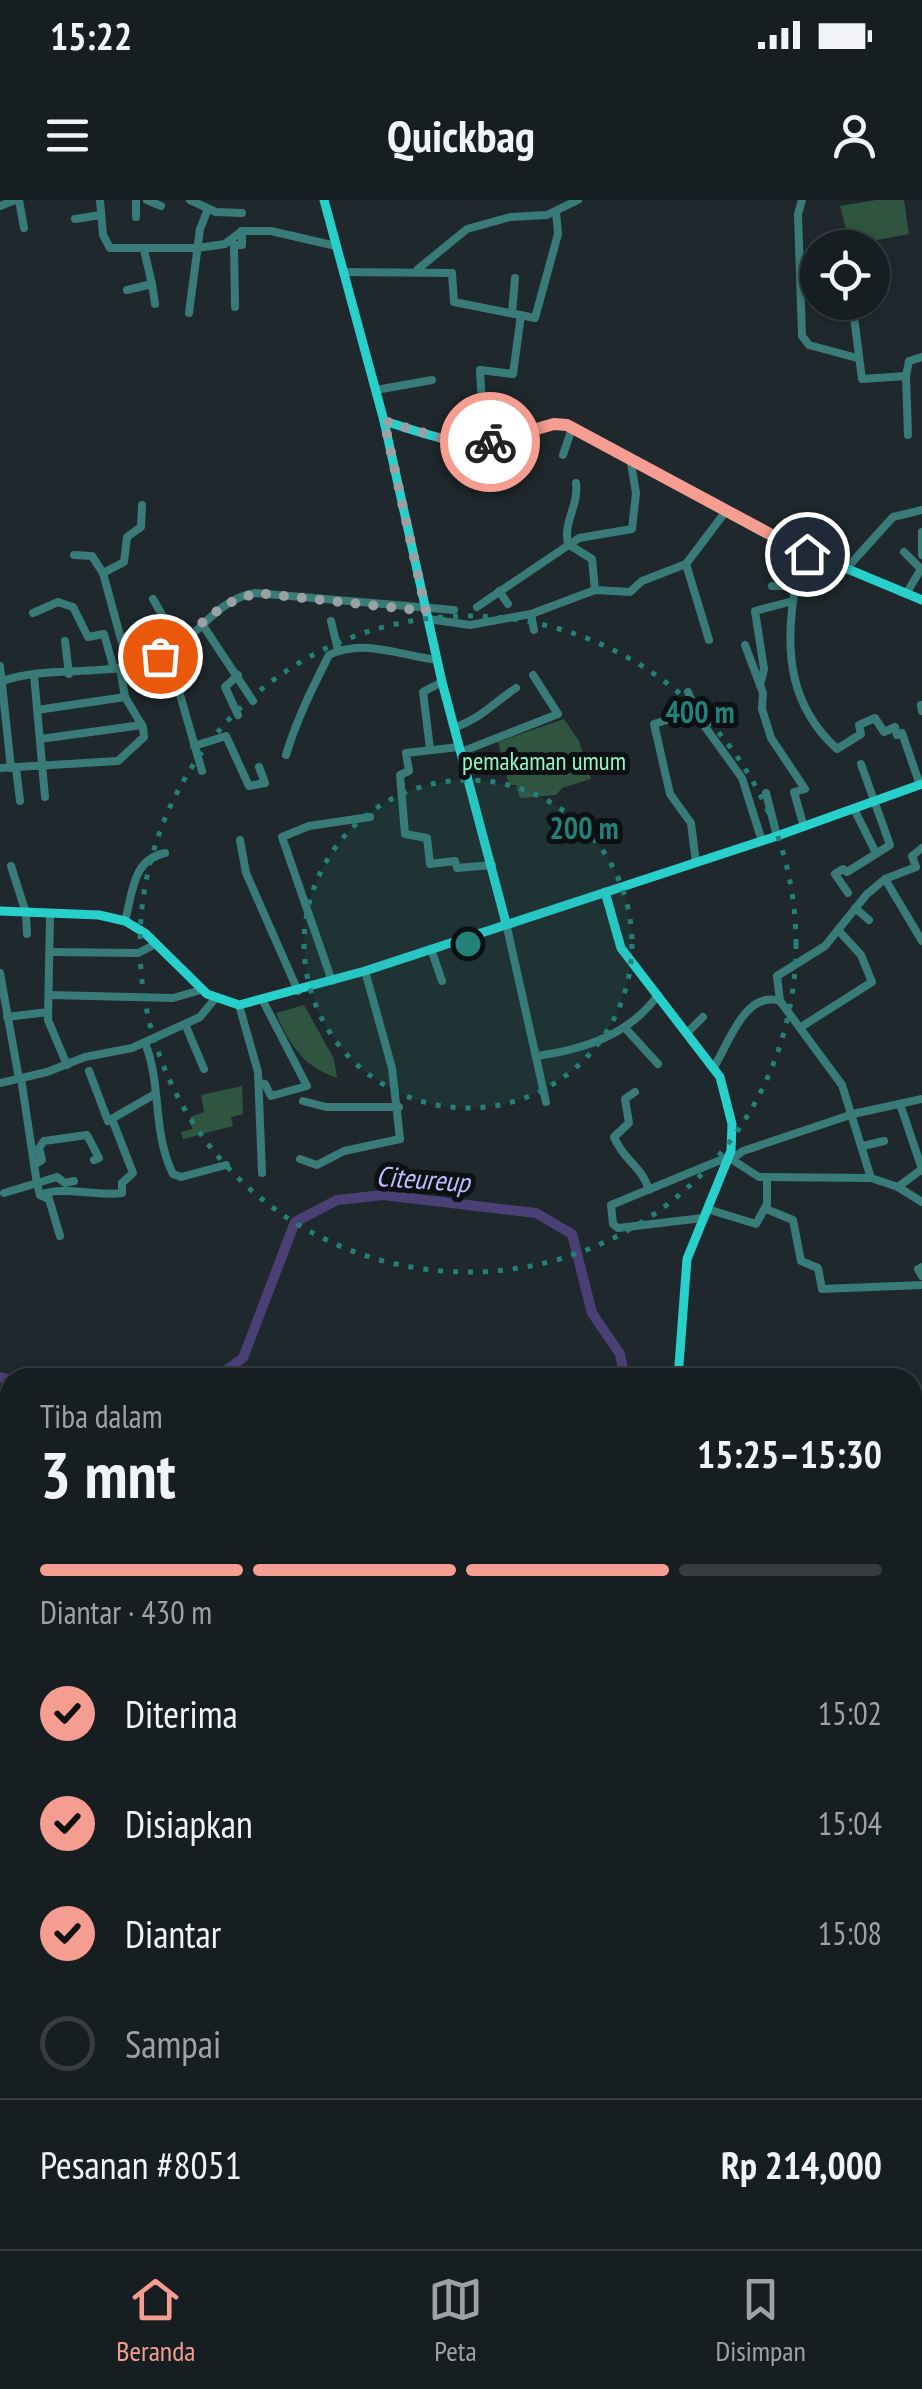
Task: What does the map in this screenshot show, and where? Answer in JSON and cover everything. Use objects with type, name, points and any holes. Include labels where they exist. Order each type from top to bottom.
[{"type":"main road","points":[[324,200],[384,421],[442,682],[504,903],[506,923]]},
{"type":"main road","points":[[384,421],[451,441],[484,442],[554,424],[572,428],[840,568],[922,600]]},
{"type":"main road","points":[[0,911],[125,921],[156,944],[214,1000],[239,1005],[365,971],[524,916],[696,864],[921,784]]},
{"type":"main road","points":[[605,892],[621,948],[714,1067],[732,1124],[730,1158],[683,1277],[678,1368]]},
{"type":"main road","points":[[504,903],[524,916]]},
{"type":"street","points":[[0,206],[17,200],[24,228]]},
{"type":"street","points":[[100,200],[102,235],[110,248],[197,248],[225,244],[242,232],[270,231],[336,246]]},
{"type":"street","points":[[136,200],[136,217]]},
{"type":"street","points":[[147,200],[161,206]]},
{"type":"street","points":[[190,200],[208,209],[242,212]]},
{"type":"street","points":[[416,270],[467,229],[510,216],[525,219],[556,212],[578,200]]},
{"type":"street","points":[[802,200],[798,214],[802,336],[809,345],[857,358]]},
{"type":"street","points":[[189,313],[197,248],[208,209]]},
{"type":"street","points":[[344,272],[452,272],[454,302],[538,315],[558,234],[556,212]]},
{"type":"street","points":[[75,219],[101,215]]},
{"type":"street","points":[[235,307],[234,244],[242,245],[242,232]]},
{"type":"street","points":[[144,250],[155,304]]},
{"type":"street","points":[[484,442],[480,370],[513,374],[515,278]]},
{"type":"street","points":[[127,290],[152,284]]},
{"type":"street","points":[[854,320],[862,379],[906,376]]},
{"type":"street","points":[[908,434],[906,376],[909,361],[922,357]]},
{"type":"street","points":[[376,390],[432,380]]},
{"type":"street","points":[[563,456],[572,428]]},
{"type":"street","points":[[477,606],[585,535],[632,529],[636,496],[630,457]]},
{"type":"street","points":[[568,544],[566,526],[576,503],[576,483]]},
{"type":"street","points":[[103,573],[127,558],[127,536],[140,527],[142,506]]},
{"type":"street","points":[[921,784],[902,733],[897,735],[895,727],[884,732],[875,718],[859,725],[860,734],[837,749],[817,729],[788,658],[796,591],[840,568],[869,547],[893,517],[922,510]]},
{"type":"street","points":[[1,681],[121,667],[168,652],[236,598],[268,592],[470,625],[531,614],[594,590],[628,592],[642,581],[686,564],[726,511]]},
{"type":"street","points":[[922,532],[922,555]]},
{"type":"street","points":[[568,544],[584,550],[592,559],[594,590]]},
{"type":"street","points":[[904,552],[922,569],[906,594]]},
{"type":"street","points":[[0,768],[118,761],[141,741],[142,724],[125,697],[103,573],[92,556],[74,555]]},
{"type":"street","points":[[686,564],[709,640]]},
{"type":"street","points":[[772,586],[804,586]]},
{"type":"street","points":[[498,590],[508,604]]},
{"type":"street","points":[[152,600],[179,645]]},
{"type":"street","points":[[760,686],[764,670],[755,611],[793,601]]},
{"type":"street","points":[[33,612],[58,602],[74,607],[88,636],[104,634],[121,667]]},
{"type":"street","points":[[426,615],[454,610]]},
{"type":"street","points":[[531,614],[534,630]]},
{"type":"street","points":[[331,622],[338,650]]},
{"type":"street","points":[[202,624],[253,701]]},
{"type":"street","points":[[66,642],[68,674]]},
{"type":"street","points":[[745,646],[760,686],[771,738],[805,788],[794,792],[804,827]]},
{"type":"street","points":[[286,755],[305,698],[323,674],[326,657],[338,650],[395,649],[437,660]]},
{"type":"street","points":[[168,652],[202,771]]},
{"type":"street","points":[[0,666],[20,802]]},
{"type":"street","points":[[238,674],[225,687],[238,714]]},
{"type":"street","points":[[492,865],[457,868],[455,860],[430,864],[427,838],[406,834],[400,774],[409,771],[406,753],[460,750],[558,714],[533,674]]},
{"type":"street","points":[[34,675],[46,796]]},
{"type":"street","points":[[430,749],[423,692],[442,682]]},
{"type":"street","points":[[454,728],[484,717],[491,704],[516,688]]},
{"type":"street","points":[[688,692],[695,711],[742,778],[762,841]]},
{"type":"street","points":[[38,710],[125,697]]},
{"type":"street","points":[[695,711],[654,724],[670,794],[691,822],[696,864]]},
{"type":"street","points":[[40,739],[142,724]]},
{"type":"street","points":[[194,746],[226,736],[250,786],[265,783],[258,768]]},
{"type":"street","points":[[848,893],[835,874],[843,869],[847,872],[890,841],[860,764]]},
{"type":"street","points":[[766,793],[777,836]]},
{"type":"street","points":[[854,809],[876,852]]},
{"type":"street","points":[[332,981],[282,837],[309,826],[370,817]]},
{"type":"street","points":[[240,840],[246,873],[298,991]]},
{"type":"street","points":[[871,1178],[838,1078],[780,1001],[778,975],[816,954],[885,879],[914,869],[912,856],[922,848]]},
{"type":"street","points":[[125,921],[139,867],[149,857],[165,853]]},
{"type":"street","points":[[11,866],[26,913],[27,934]]},
{"type":"street","points":[[885,879],[922,941]]},
{"type":"street","points":[[856,908],[870,920]]},
{"type":"street","points":[[50,914],[48,1012],[67,1065]]},
{"type":"street","points":[[506,923],[546,1102]]},
{"type":"street","points":[[801,1028],[872,982],[854,944],[839,931]]},
{"type":"street","points":[[50,952],[138,953],[156,944]]},
{"type":"street","points":[[432,949],[442,982]]},
{"type":"street","points":[[300,1160],[317,1165],[344,1151],[400,1139],[399,1106],[365,971]]},
{"type":"street","points":[[0,976],[7,1017],[4,1030],[20,1079],[40,1196]]},
{"type":"street","points":[[49,995],[173,998],[201,990]]},
{"type":"street","points":[[537,1055],[574,1050],[626,1029],[658,995]]},
{"type":"street","points":[[537,1055],[581,1044],[626,1026],[658,995]]},
{"type":"street","points":[[714,1067],[749,1008],[768,999],[780,1001]]},
{"type":"street","points":[[0,1083],[145,1043],[204,1014],[214,1000]]},
{"type":"street","points":[[259,1083],[264,1084],[270,1096],[307,1086],[263,1001]]},
{"type":"street","points":[[239,1005],[259,1083],[262,1173]]},
{"type":"street","points":[[7,1017],[48,1012]]},
{"type":"street","points":[[687,1032],[703,1018]]},
{"type":"street","points":[[185,1024],[204,1069]]},
{"type":"street","points":[[626,1029],[658,1064]]},
{"type":"street","points":[[145,1043],[156,1070],[155,1094],[173,1174],[181,1177],[226,1166]]},
{"type":"street","points":[[40,1196],[56,1188],[85,1196],[122,1193],[122,1182],[133,1173],[90,1071]]},
{"type":"street","points":[[635,1092],[625,1099],[629,1123],[614,1137],[624,1156],[642,1169],[649,1190]]},
{"type":"street","points":[[34,1165],[41,1162],[39,1148],[44,1140],[90,1136],[155,1094]]},
{"type":"street","points":[[766,1178],[766,1209],[756,1224],[705,1214],[616,1227],[613,1204],[743,1151],[853,1114],[922,1099]]},
{"type":"street","points":[[303,1101],[326,1107],[399,1106]]},
{"type":"street","points":[[898,1187],[922,1169],[900,1104]]},
{"type":"street","points":[[90,1136],[98,1158],[94,1160]]},
{"type":"street","points":[[863,1146],[884,1141]]},
{"type":"street","points":[[730,1158],[766,1178],[871,1178],[898,1187],[922,1202]]},
{"type":"street","points":[[4,1193],[58,1176],[65,1183],[74,1180]]},
{"type":"street","points":[[40,1196],[49,1199],[60,1236]]},
{"type":"street","points":[[766,1209],[794,1222],[801,1261],[818,1268],[823,1290],[873,1284],[922,1285]]},
{"type":"street","points":[[922,1267],[918,1268],[922,1276]]},
{"type":"green space","points":[[904,200],[909,234],[890,238],[890,230],[846,230],[840,206]]},
{"type":"green space","name":"pemakaman umum","points":[[564,719],[579,741],[591,779],[562,788],[556,795],[520,798],[516,785],[509,785],[498,742]]},
{"type":"green space","points":[[304,1005],[334,1059],[337,1078],[306,1061],[286,1035],[276,1013]]},
{"type":"green space","points":[[242,1086],[243,1114],[231,1117],[233,1126],[183,1139],[181,1132],[192,1129],[190,1117],[204,1112],[201,1095]]},
{"type":"waterway","name":"Citeureup","points":[[229,1368],[243,1358],[295,1222],[337,1200],[383,1195],[536,1213],[572,1234],[592,1313],[620,1354],[623,1368]]},
{"type":"way so far","points":[[160,656],[179,645],[226,604],[247,594],[268,592],[426,611],[384,421],[451,441],[490,442]]},
{"type":"route","points":[[490,442],[554,424],[567,425],[807,554]]}]
